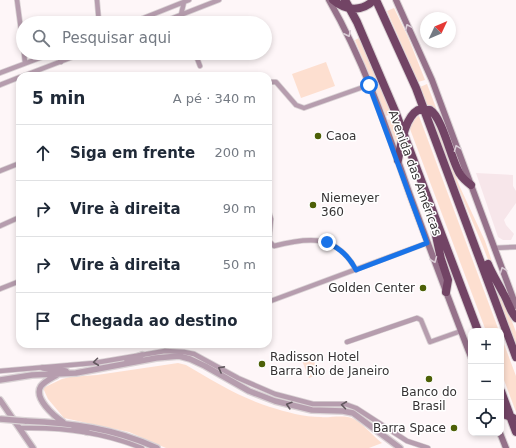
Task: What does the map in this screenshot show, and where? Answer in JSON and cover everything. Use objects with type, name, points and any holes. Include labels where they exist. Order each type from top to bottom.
[{"type":"highway","points":[[333,0],[361,9],[375,0],[413,81],[516,357]]},
{"type":"highway","name":"Avenida das Américas","points":[[347,4],[376,63],[477,328]]},
{"type":"highway","points":[[398,160],[404,134],[411,117],[418,110],[424,109],[433,112],[437,118],[461,176],[471,185]]},
{"type":"highway","points":[[436,222],[435,231],[440,259],[448,280],[446,292]]},
{"type":"highway","points":[[469,229],[477,237],[491,272],[503,293],[512,314],[516,318]]},
{"type":"highway","points":[[504,398],[513,418],[516,432]]},
{"type":"main road","name":"Avenida das Américas","points":[[329,0],[346,31],[369,85],[468,349]]},
{"type":"main road","points":[[396,0],[432,80],[516,306]]},
{"type":"main road","points":[[501,436],[506,448]]},
{"type":"street","points":[[17,0],[19,16]]},
{"type":"street","points":[[97,0],[98,16]]},
{"type":"street","points":[[181,15],[219,0]]},
{"type":"street","points":[[181,15],[187,1]]},
{"type":"street","points":[[149,16],[187,1]]},
{"type":"street","points":[[0,73],[33,60]]},
{"type":"street","points":[[34,72],[66,60]]},
{"type":"street","points":[[198,60],[200,66]]},
{"type":"street","points":[[0,85],[16,79]]},
{"type":"street","points":[[272,82],[276,82],[296,105],[304,108],[369,85]]},
{"type":"street","points":[[0,171],[16,165]]},
{"type":"street","points":[[0,226],[16,219]]},
{"type":"street","points":[[272,244],[274,246],[303,239],[327,242],[342,251],[351,260],[356,270]]},
{"type":"street","points":[[272,301],[427,243]]},
{"type":"street","points":[[494,248],[516,247]]},
{"type":"street","points":[[0,289],[16,283]]},
{"type":"street","points":[[347,342],[417,318],[420,320],[430,342],[461,331]]},
{"type":"street","points":[[0,371],[94,363],[174,351],[194,354],[238,378],[275,394],[313,404],[345,404],[356,408],[407,441],[428,448]]},
{"type":"street","points":[[115,367],[142,355]]},
{"type":"street","points":[[0,380],[76,373],[172,356],[190,359],[249,391],[275,401],[312,410],[343,411],[353,413],[400,448]]},
{"type":"street","points":[[43,368],[76,373]]},
{"type":"street","points":[[58,375],[44,383],[39,394],[41,399],[52,414],[64,422],[87,432]]},
{"type":"street","points":[[0,400],[21,428],[33,448]]},
{"type":"street","points":[[0,419],[64,422],[128,436],[156,448]]},
{"type":"street","points":[[21,428],[63,428],[115,439],[142,448]]},
{"type":"shaded area","points":[[394,8],[408,37],[425,80],[418,82],[387,11]]},
{"type":"shaded area","points":[[359,38],[391,114],[386,116],[355,40]]},
{"type":"shaded area","points":[[326,62],[335,86],[301,98],[292,74]]},
{"type":"shaded area","points":[[427,84],[438,113],[427,106],[420,87]]},
{"type":"shaded area","points":[[419,115],[498,328],[485,328],[410,129],[413,121]]},
{"type":"shaded area","points":[[431,118],[436,122],[459,185],[485,241],[499,282],[454,178]]},
{"type":"shaded area","points":[[392,119],[399,136],[397,145],[387,120]]},
{"type":"shaded area","points":[[476,173],[513,175],[513,186],[516,191],[516,203],[504,220],[506,225],[514,234],[511,240],[503,240],[498,237]]},
{"type":"shaded area","points":[[491,279],[505,303],[516,332],[516,344]]},
{"type":"shaded area","points":[[504,344],[516,376],[516,412],[504,380]]},
{"type":"shaded area","points":[[311,354],[319,374],[309,378],[301,358]]},
{"type":"shaded area","points":[[178,363],[186,365],[237,394],[270,407],[308,416],[342,416],[354,419],[382,443],[369,448],[166,448],[129,432],[64,418],[48,399],[43,388],[70,377],[97,375]]},
{"type":"place","name":"Caoa","points":[[318,136]]},
{"type":"place","name":"Niemeyer 360","points":[[313,205]]},
{"type":"place","name":"Golden Center","points":[[423,288]]},
{"type":"place","name":"Radisson Hotel Barra Rio de Janeiro","points":[[262,364]]},
{"type":"place","name":"Banco do Brasil","points":[[429,379]]},
{"type":"place","name":"Barra Space","points":[[454,428]]},
{"type":"route","points":[[327,242],[342,251],[351,260],[356,270],[427,243],[369,85]]}]
